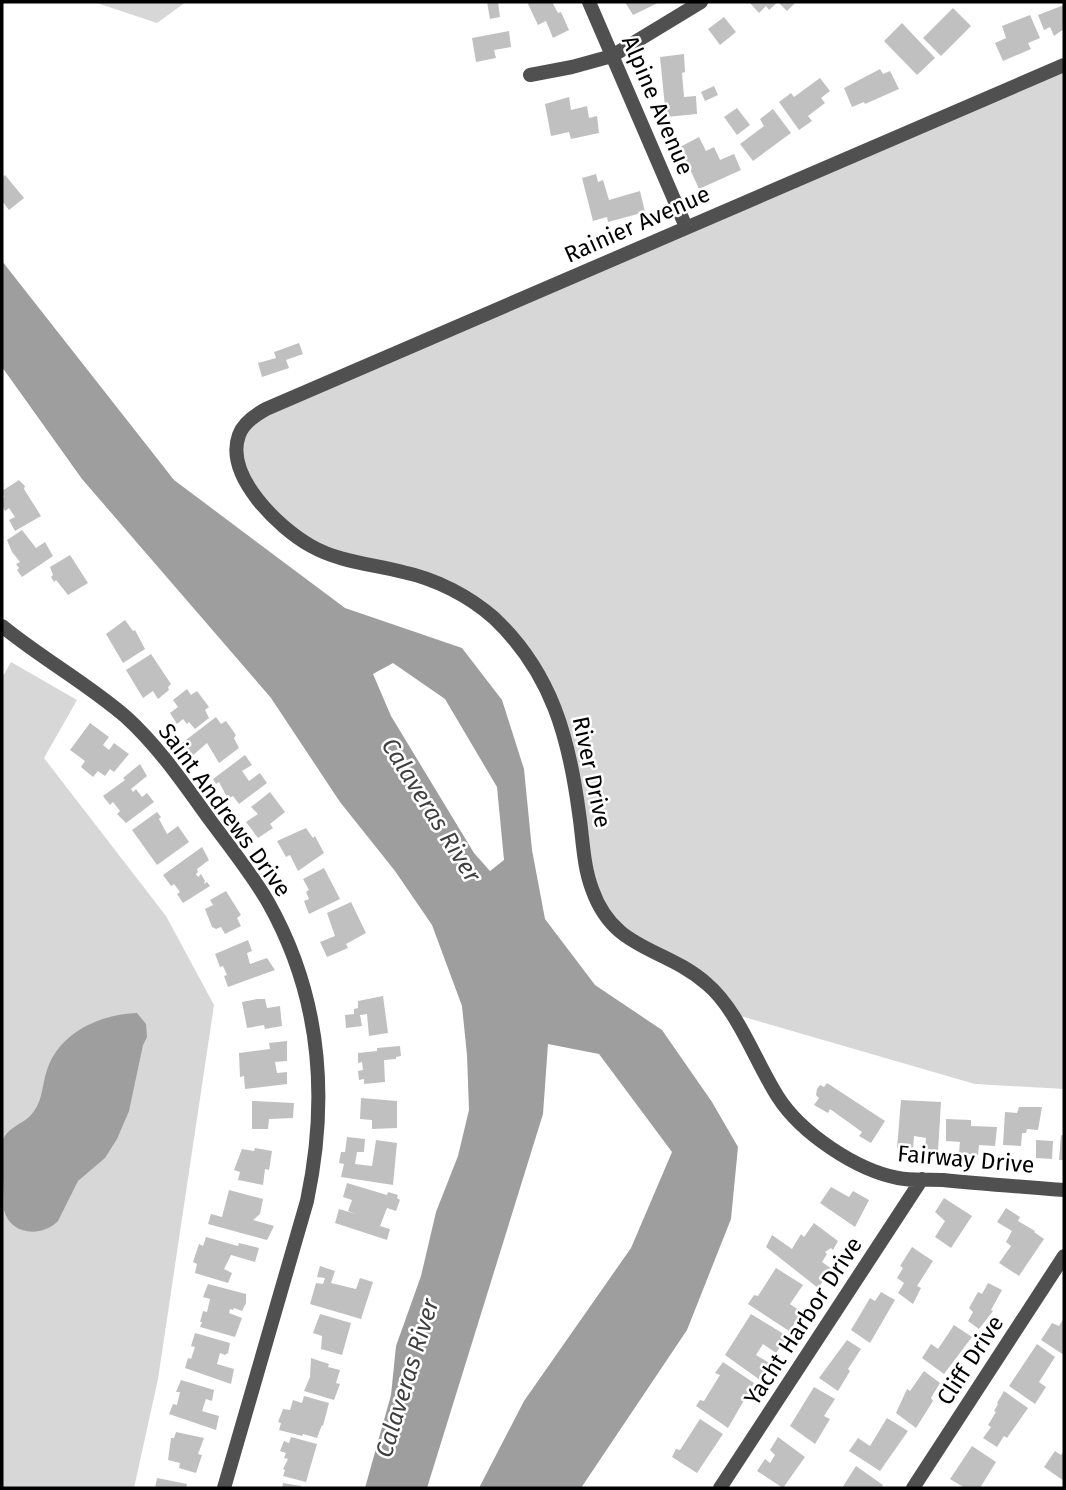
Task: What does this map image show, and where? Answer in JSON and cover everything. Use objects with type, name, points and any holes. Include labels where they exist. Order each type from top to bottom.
[{"type":"street","name":"Alpine Avenue","points":[[589,2],[686,227]]},
{"type":"street","points":[[530,75],[612,56],[701,2]]},
{"type":"street","name":"Rainier Avenue","points":[[238,436],[249,421],[266,409],[1064,65]]},
{"type":"street","name":"River Drive","points":[[238,436],[236,457],[247,484],[278,521],[300,539],[338,558],[406,572],[458,593],[487,613],[517,643],[548,693],[567,742],[574,774],[586,868],[603,914],[632,942],[705,981],[730,1013]]},
{"type":"street","name":"Saint Andrews Drive","points":[[2,626],[38,655],[124,715],[166,759],[268,902],[297,966],[307,999],[318,1069],[318,1132],[314,1166],[307,1201],[223,1488]]},
{"type":"street","name":"Fairway Drive","points":[[730,1013],[779,1099],[798,1121],[827,1145],[860,1164],[896,1178],[1064,1190]]},
{"type":"street","name":"Yacht Harbor Drive","points":[[720,1488],[922,1179]]},
{"type":"street","name":"Cliff Drive","points":[[913,1488],[1064,1256]]},
{"type":"shaded area","points":[[94,2],[186,2],[157,23]]},
{"type":"shaded area","points":[[1064,65],[1064,1089],[975,1084],[730,1013],[705,981],[603,913],[586,868],[567,742],[517,643],[458,593],[300,539],[257,497],[236,457],[244,426]]},
{"type":"shaded area","points":[[11,662],[77,700],[44,758],[166,916],[214,1005],[158,1379],[134,1488],[2,1488],[2,678]]},
{"type":"water","name":"Calaveras River","points":[[2,261],[174,480],[345,608],[462,648],[502,700],[524,769],[532,850],[545,919],[595,985],[662,1030],[712,1102],[738,1147],[731,1219],[687,1330],[581,1488],[479,1488],[524,1401],[631,1248],[672,1152],[599,1054],[548,1044],[543,1114],[427,1488],[365,1488],[391,1395],[396,1346],[421,1276],[436,1212],[458,1156],[469,1110],[462,1006],[432,925],[395,871],[340,802],[271,698],[82,479],[2,367]],"holes":[[[393,663],[445,699],[497,787],[504,860],[490,871],[474,853],[391,716],[373,674]]]},
{"type":"water","points":[[137,1013],[146,1024],[147,1037],[129,1111],[117,1139],[105,1158],[78,1181],[58,1221],[35,1232],[19,1229],[7,1218],[4,1210],[3,1140],[34,1111],[53,1057],[71,1036],[109,1017]]},
{"type":"building","points":[[487,2],[498,2],[500,17],[490,19]]},
{"type":"building","points":[[527,2],[552,2],[558,13],[561,12],[569,30],[553,38],[546,21],[538,25]]},
{"type":"building","points":[[625,2],[660,2],[633,15]]},
{"type":"building","points":[[749,2],[778,2],[769,10],[766,6],[759,13]]},
{"type":"building","points":[[778,2],[796,2],[787,11]]},
{"type":"building","points":[[1064,5],[1064,29],[1054,36],[1050,27],[1044,30],[1038,15]]},
{"type":"building","points":[[953,8],[971,26],[941,56],[923,38]]},
{"type":"building","points":[[1030,15],[1040,38],[1028,43],[1031,49],[1003,61],[995,43],[1006,38],[1002,26]]},
{"type":"building","points":[[724,17],[736,32],[720,45],[708,29]]},
{"type":"building","points":[[902,23],[935,58],[917,75],[884,41]]},
{"type":"building","points":[[509,31],[511,47],[494,50],[496,58],[476,62],[472,38]]},
{"type":"building","points":[[684,54],[684,97],[696,96],[697,114],[666,117],[660,57]]},
{"type":"building","points":[[880,69],[883,74],[890,71],[899,89],[852,107],[844,88]]},
{"type":"building","points":[[820,78],[830,91],[821,98],[825,103],[808,116],[812,121],[799,130],[779,102],[791,93],[794,97]]},
{"type":"building","points":[[714,86],[718,95],[705,101],[701,92]]},
{"type":"building","points":[[569,97],[571,110],[587,106],[589,118],[597,116],[599,133],[571,139],[569,132],[551,136],[545,104]]},
{"type":"building","points":[[737,108],[750,125],[737,135],[724,117]]},
{"type":"building","points":[[773,109],[791,133],[753,161],[740,144],[764,126],[760,119]]},
{"type":"building","points":[[699,137],[706,151],[714,147],[720,160],[734,154],[741,170],[699,189],[680,147]]},
{"type":"building","points":[[596,174],[598,182],[603,180],[609,200],[640,191],[645,212],[608,222],[607,217],[593,221],[582,178]]},
{"type":"building","points":[[5,175],[24,198],[9,210],[2,201],[2,178]]},
{"type":"building","points":[[299,343],[303,354],[286,360],[289,368],[262,377],[258,363],[276,358],[274,352]]},
{"type":"building","points":[[19,480],[41,516],[15,531],[9,520],[15,517],[9,508],[5,511],[2,505],[2,491]]},
{"type":"building","points":[[22,530],[36,548],[45,542],[53,556],[22,577],[16,564],[20,562],[7,540]]},
{"type":"building","points":[[70,555],[88,583],[68,595],[56,580],[54,582],[50,567]]},
{"type":"building","points":[[125,620],[133,631],[135,630],[145,649],[123,663],[106,634]]},
{"type":"building","points":[[151,654],[171,684],[169,690],[158,699],[153,691],[143,698],[126,670]]},
{"type":"building","points":[[187,689],[191,695],[197,691],[209,707],[205,710],[209,718],[195,729],[183,719],[177,724],[170,713],[178,707],[173,700]]},
{"type":"building","points":[[216,717],[221,724],[226,721],[236,735],[234,738],[239,748],[219,763],[207,743],[191,757],[182,743]]},
{"type":"building","points":[[90,723],[109,737],[103,745],[109,750],[114,743],[129,754],[114,772],[110,769],[105,776],[98,771],[93,777],[81,767],[85,761],[70,750]]},
{"type":"building","points":[[245,755],[252,765],[242,771],[249,781],[260,773],[267,783],[239,804],[233,796],[228,799],[219,782],[216,784],[213,779]]},
{"type":"building","points":[[140,764],[147,776],[131,789],[133,792],[136,789],[142,797],[147,793],[154,802],[126,823],[117,814],[120,811],[113,802],[110,805],[103,796],[125,780],[123,778]]},
{"type":"building","points":[[270,792],[285,812],[270,824],[273,828],[258,838],[246,822],[258,814],[251,807]]},
{"type":"building","points":[[157,812],[167,834],[178,826],[189,842],[157,865],[132,830]]},
{"type":"building","points":[[306,828],[313,838],[315,836],[324,853],[298,871],[290,855],[286,857],[277,841]]},
{"type":"building","points":[[202,847],[209,860],[197,869],[196,874],[198,877],[201,874],[204,884],[207,882],[210,886],[183,903],[177,894],[180,892],[174,884],[171,886],[163,875]]},
{"type":"building","points":[[324,868],[340,899],[309,914],[304,901],[309,899],[306,892],[309,890],[303,879]]},
{"type":"building","points":[[226,891],[241,915],[237,918],[241,926],[225,934],[221,927],[212,927],[205,909],[213,905],[210,900]]},
{"type":"building","points":[[351,902],[366,933],[346,944],[348,948],[327,957],[320,942],[335,936],[327,913]]},
{"type":"building","points":[[248,940],[252,951],[247,953],[250,964],[267,958],[275,970],[228,987],[224,976],[227,975],[223,966],[220,967],[215,954]]},
{"type":"building","points":[[383,996],[388,1033],[369,1036],[367,1014],[360,1015],[362,1026],[346,1028],[345,1015],[354,1014],[358,1001]]},
{"type":"building","points":[[265,999],[267,1008],[280,1006],[282,1026],[247,1028],[242,1002]]},
{"type":"building","points":[[287,1041],[287,1061],[275,1062],[277,1073],[287,1072],[287,1084],[245,1089],[244,1076],[240,1077],[239,1053],[270,1049],[269,1043]]},
{"type":"building","points":[[400,1046],[401,1056],[384,1060],[385,1082],[364,1084],[364,1079],[359,1080],[358,1071],[363,1070],[362,1062],[358,1063],[358,1053]]},
{"type":"building","points":[[827,1083],[885,1121],[871,1143],[859,1136],[862,1132],[830,1109],[828,1113],[814,1105],[819,1098],[816,1095],[817,1089]]},
{"type":"building","points":[[361,1098],[397,1101],[397,1128],[372,1129],[372,1120],[360,1119]]},
{"type":"building","points":[[901,1100],[941,1102],[938,1151],[925,1149],[926,1138],[914,1136],[913,1150],[897,1148]]},
{"type":"building","points":[[252,1101],[294,1103],[293,1118],[269,1119],[268,1129],[252,1129]]},
{"type":"building","points":[[1019,1107],[1042,1107],[1038,1130],[1027,1129],[1026,1133],[1022,1133],[1021,1146],[1003,1145],[1005,1112],[1017,1113]]},
{"type":"building","points":[[946,1119],[971,1120],[971,1126],[997,1127],[995,1146],[979,1145],[978,1155],[959,1153],[960,1142],[946,1141]]},
{"type":"building","points":[[1061,1135],[1064,1136],[1064,1160],[1059,1160]]},
{"type":"building","points":[[347,1137],[365,1139],[364,1152],[357,1152],[355,1164],[372,1166],[376,1140],[397,1143],[393,1185],[341,1177],[344,1164],[339,1163],[341,1152],[345,1152]]},
{"type":"building","points":[[1036,1140],[1053,1141],[1052,1159],[1036,1158]]},
{"type":"building","points":[[255,1148],[272,1151],[269,1170],[265,1169],[263,1185],[238,1180],[240,1172],[234,1170],[242,1149],[254,1151]]},
{"type":"building","points":[[347,1183],[387,1195],[388,1192],[398,1195],[400,1200],[396,1211],[387,1208],[380,1226],[390,1229],[387,1240],[335,1223],[339,1209],[356,1214],[348,1211],[352,1200],[343,1197]]},
{"type":"building","points":[[831,1187],[849,1197],[853,1191],[869,1200],[855,1227],[820,1203]]},
{"type":"building","points":[[229,1190],[263,1199],[260,1214],[253,1220],[274,1226],[267,1240],[208,1224],[211,1214],[222,1217]]},
{"type":"building","points":[[944,1198],[972,1216],[951,1248],[935,1237],[945,1221],[935,1212]]},
{"type":"building","points":[[1006,1208],[1020,1217],[1018,1221],[1044,1239],[1019,1276],[999,1263],[1011,1246],[1006,1242],[1012,1231],[997,1222]]},
{"type":"building","points":[[814,1223],[838,1241],[833,1250],[831,1248],[825,1252],[827,1254],[822,1262],[832,1269],[818,1288],[766,1247],[772,1235],[792,1249],[801,1234],[804,1237]]},
{"type":"building","points":[[206,1237],[238,1246],[239,1243],[259,1248],[255,1262],[231,1255],[224,1269],[232,1273],[228,1283],[195,1273],[197,1264],[193,1262],[199,1244],[203,1246]]},
{"type":"building","points":[[912,1247],[933,1261],[917,1286],[921,1288],[913,1304],[898,1293],[904,1283],[897,1278],[903,1268],[900,1266]]},
{"type":"building","points":[[320,1266],[335,1271],[331,1283],[356,1289],[360,1278],[373,1282],[361,1319],[310,1304],[316,1283],[323,1284],[325,1278],[317,1277]]},
{"type":"building","points":[[776,1268],[803,1285],[790,1304],[803,1313],[789,1331],[748,1304],[754,1295],[758,1296]]},
{"type":"building","points":[[988,1283],[1002,1290],[991,1310],[993,1311],[979,1329],[968,1321],[973,1312],[969,1308],[978,1292],[982,1294]]},
{"type":"building","points":[[208,1284],[246,1294],[242,1311],[230,1309],[229,1313],[242,1318],[235,1337],[200,1327],[203,1311],[207,1312],[210,1299],[203,1297]]},
{"type":"building","points":[[881,1292],[895,1300],[870,1343],[851,1330],[870,1298],[875,1301]]},
{"type":"building","points":[[320,1314],[351,1323],[342,1355],[321,1349],[322,1336],[313,1333]]},
{"type":"building","points":[[751,1314],[787,1336],[776,1353],[763,1344],[756,1355],[771,1364],[760,1380],[725,1355]]},
{"type":"building","points":[[1064,1318],[1064,1355],[1041,1340],[1052,1323],[1059,1326]]},
{"type":"building","points":[[954,1325],[972,1337],[944,1374],[922,1358],[931,1344],[938,1349]]},
{"type":"building","points":[[195,1333],[230,1343],[228,1353],[220,1353],[217,1364],[234,1369],[231,1384],[185,1368],[195,1347],[191,1346]]},
{"type":"building","points":[[847,1340],[861,1349],[838,1391],[819,1378]]},
{"type":"building","points":[[1037,1344],[1055,1357],[1039,1382],[1046,1387],[1035,1404],[1009,1386]]},
{"type":"building","points":[[311,1358],[340,1370],[336,1383],[340,1384],[334,1400],[304,1391],[310,1377]]},
{"type":"building","points":[[723,1362],[754,1383],[728,1428],[696,1406],[700,1400],[704,1401],[720,1375],[715,1373]]},
{"type":"building","points":[[924,1371],[940,1383],[931,1398],[933,1401],[916,1428],[896,1413],[907,1389],[910,1391]]},
{"type":"building","points":[[181,1380],[214,1390],[212,1401],[206,1399],[202,1411],[219,1416],[216,1430],[169,1414],[173,1404],[177,1405],[180,1392],[176,1392]]},
{"type":"building","points":[[814,1387],[835,1399],[824,1416],[830,1419],[815,1444],[790,1426]]},
{"type":"building","points":[[1004,1391],[1028,1408],[1007,1438],[1004,1436],[997,1447],[983,1438],[991,1427],[988,1425]]},
{"type":"building","points":[[304,1396],[329,1403],[317,1438],[279,1430],[281,1423],[278,1422],[283,1409],[290,1410],[293,1400],[302,1403]]},
{"type":"building","points":[[887,1418],[908,1431],[880,1471],[849,1451],[858,1438],[870,1446]]},
{"type":"building","points":[[700,1419],[723,1434],[697,1473],[672,1457],[676,1449],[680,1450]]},
{"type":"building","points":[[176,1432],[204,1438],[198,1454],[202,1455],[196,1473],[179,1468],[180,1463],[168,1460],[171,1438],[174,1438]]},
{"type":"building","points":[[291,1437],[317,1444],[306,1482],[283,1476],[288,1459],[284,1458],[286,1453],[280,1451],[284,1441],[289,1443]]},
{"type":"building","points":[[778,1437],[805,1457],[783,1488],[757,1471],[765,1459],[770,1463],[775,1455],[770,1450]]},
{"type":"building","points":[[972,1446],[996,1462],[980,1488],[965,1488],[950,1479]]},
{"type":"building","points":[[1055,1451],[1061,1455],[1064,1451],[1064,1481],[1044,1467]]},
{"type":"building","points":[[856,1466],[883,1485],[881,1488],[842,1488]]},
{"type":"building","points":[[157,1478],[187,1484],[186,1488],[155,1488]]},
{"type":"building","points":[[283,1483],[301,1486],[301,1488],[282,1488]]}]
